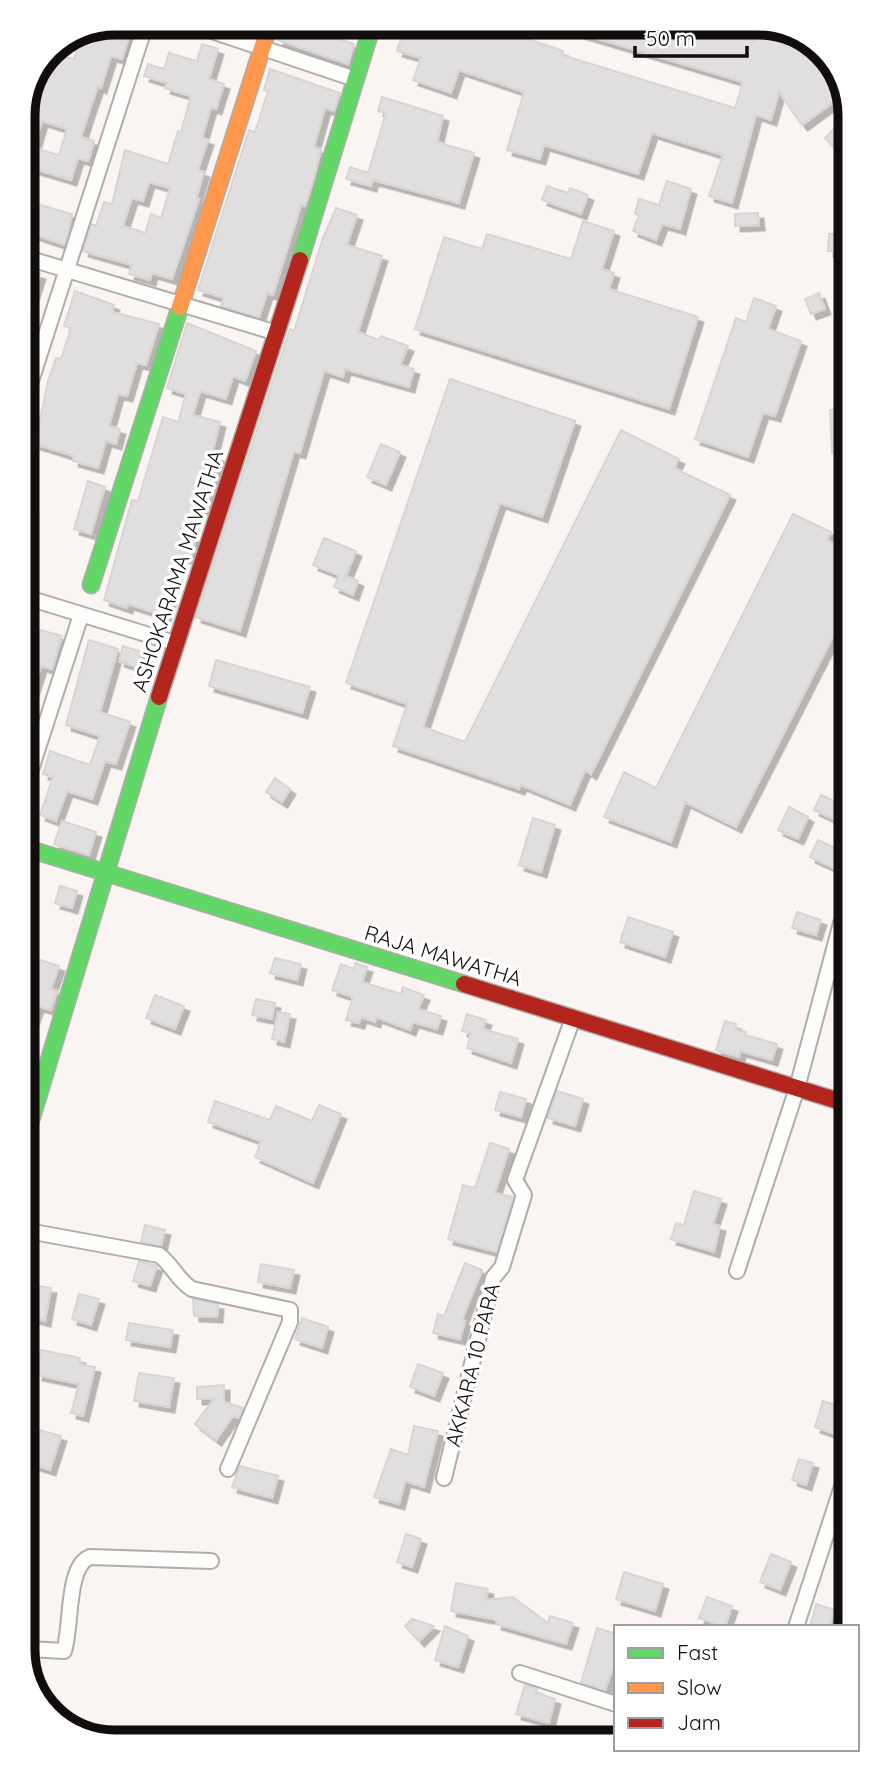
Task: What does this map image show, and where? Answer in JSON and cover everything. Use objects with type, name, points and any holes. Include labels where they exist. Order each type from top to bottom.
[{"type":"street","points":[[35,366],[64,269],[142,35]]},
{"type":"street","points":[[227,35],[355,79]]},
{"type":"street","points":[[91,585],[266,35]]},
{"type":"street","name":"ASHOKARAMA MAWATHA","points":[[35,1107],[175,643],[277,333],[369,35]]},
{"type":"street","points":[[35,260],[277,333]]},
{"type":"street","points":[[35,600],[175,643]]},
{"type":"street","points":[[35,757],[81,615]]},
{"type":"street","name":"RAJA MAWATHA","points":[[35,851],[838,1101]]},
{"type":"street","points":[[737,1271],[797,1088],[838,944]]},
{"type":"street","name":"AKKARA 10 PARA","points":[[444,1478],[493,1278],[502,1268],[524,1195],[514,1180],[573,1018]]},
{"type":"street","points":[[35,1232],[159,1255],[169,1262],[183,1284],[192,1289],[290,1310],[290,1322],[228,1469]]},
{"type":"street","points":[[797,1625],[838,1499]]},
{"type":"street","points":[[35,1649],[64,1651],[75,1573],[84,1559],[211,1561]]},
{"type":"street","points":[[520,1673],[614,1703]]},
{"type":"building","points":[[129,35],[122,59],[111,56],[101,88],[98,86],[81,137],[94,141],[88,161],[78,158],[71,180],[35,169],[35,148],[59,155],[67,129],[42,121],[35,145],[35,110],[43,80],[52,66],[62,56],[74,59],[78,45],[89,39]]},
{"type":"building","points":[[279,35],[326,35],[354,44],[348,64],[278,40]]},
{"type":"building","points":[[402,35],[516,35],[563,51],[562,55],[735,108],[743,82],[585,35],[736,35],[755,41],[757,35],[763,35],[784,39],[811,55],[827,75],[836,100],[802,125],[779,92],[771,120],[756,115],[732,203],[709,196],[723,155],[652,133],[638,174],[544,145],[540,159],[507,150],[524,92],[459,70],[451,93],[413,80],[421,58],[397,51]]},
{"type":"building","points":[[202,44],[218,49],[209,79],[224,84],[216,109],[211,107],[202,138],[208,140],[198,170],[204,172],[196,198],[199,199],[172,279],[152,273],[150,280],[129,274],[132,265],[83,251],[91,224],[96,226],[104,202],[112,204],[125,150],[168,164],[178,131],[181,132],[191,96],[165,88],[167,83],[144,76],[148,64],[164,69],[169,53],[197,61]],"holes":[[[149,182],[170,188],[161,218],[151,214],[145,233],[123,226],[132,198],[143,201]]]},
{"type":"building","points":[[270,69],[340,93],[334,111],[325,108],[314,147],[321,149],[312,186],[305,206],[301,205],[273,295],[267,293],[259,318],[221,306],[224,298],[198,290],[249,130],[255,132],[268,91],[264,90]]},
{"type":"building","points":[[382,97],[443,116],[437,142],[474,153],[459,203],[373,180],[371,186],[346,179],[350,167],[368,173],[386,113],[378,111]]},
{"type":"building","points":[[838,125],[838,152],[825,138]]},
{"type":"building","points":[[667,181],[691,189],[680,229],[662,224],[656,240],[633,231],[639,215],[635,213],[639,199],[659,205]]},
{"type":"building","points":[[547,186],[568,193],[570,188],[588,195],[581,214],[542,200]]},
{"type":"building","points":[[35,203],[72,214],[65,245],[35,235]]},
{"type":"building","points":[[336,208],[357,215],[347,245],[382,256],[358,332],[379,340],[381,336],[408,346],[400,365],[414,369],[409,387],[345,369],[343,377],[324,371],[300,453],[294,451],[240,631],[196,617],[290,329],[294,331],[323,238]]},
{"type":"building","points":[[758,213],[759,225],[735,226],[735,214]]},
{"type":"building","points":[[583,221],[614,231],[602,269],[614,273],[609,289],[698,317],[669,409],[415,329],[444,237],[482,249],[487,234],[571,259]]},
{"type":"building","points":[[829,234],[838,234],[838,252],[828,251]]},
{"type":"building","points":[[35,272],[40,274],[35,290]]},
{"type":"building","points":[[75,291],[114,305],[112,312],[159,324],[146,365],[137,363],[127,396],[118,394],[109,426],[120,429],[116,444],[106,441],[98,468],[73,461],[74,456],[35,444],[48,381],[56,358],[61,359],[71,328],[64,326]]},
{"type":"building","points":[[819,293],[825,309],[811,314],[805,299]]},
{"type":"building","points":[[754,298],[776,306],[768,329],[801,341],[775,416],[763,413],[748,457],[695,439],[736,318],[746,322]]},
{"type":"building","points":[[187,323],[256,351],[245,381],[233,376],[226,399],[200,391],[193,415],[220,422],[212,454],[220,457],[206,510],[194,506],[184,534],[196,538],[190,559],[178,556],[165,597],[171,599],[165,616],[128,604],[127,608],[104,600],[132,500],[138,501],[163,417],[178,422],[186,394],[167,388]]},
{"type":"building","points":[[450,379],[575,421],[542,517],[500,503],[423,727],[465,742],[621,430],[679,459],[674,468],[730,495],[591,774],[585,770],[570,805],[521,785],[519,789],[393,746],[407,704],[346,683]]},
{"type":"building","points":[[838,409],[838,453],[832,453],[830,410]]},
{"type":"building","points":[[381,444],[400,452],[386,485],[367,477]]},
{"type":"building","points":[[88,481],[105,487],[91,534],[74,529]]},
{"type":"building","points":[[793,514],[831,532],[827,540],[838,546],[838,627],[736,827],[685,802],[671,842],[604,817],[624,772],[656,788]]},
{"type":"building","points":[[324,538],[356,551],[346,576],[358,581],[353,595],[334,587],[339,575],[313,565]]},
{"type":"building","points":[[35,629],[62,636],[52,669],[41,666],[35,685]]},
{"type":"building","points":[[89,640],[118,649],[100,712],[130,722],[116,764],[105,761],[92,799],[67,791],[56,821],[40,815],[53,777],[43,774],[50,751],[90,765],[100,736],[66,725]]},
{"type":"building","points":[[123,646],[142,652],[137,667],[119,661]]},
{"type":"building","points":[[216,660],[310,687],[302,713],[209,686]]},
{"type":"building","points":[[275,778],[290,789],[282,802],[266,792]]},
{"type":"building","points":[[821,795],[838,803],[838,821],[814,810]]},
{"type":"building","points":[[789,807],[808,817],[798,839],[778,830]]},
{"type":"building","points":[[533,818],[555,825],[541,872],[519,865]]},
{"type":"building","points":[[62,821],[96,832],[89,855],[54,844]]},
{"type":"building","points":[[818,840],[838,849],[838,870],[810,857]]},
{"type":"building","points":[[60,886],[77,891],[72,908],[55,903]]},
{"type":"building","points":[[797,912],[821,920],[816,935],[792,928]]},
{"type":"building","points":[[628,917],[673,932],[665,957],[620,942]]},
{"type":"building","points":[[35,958],[59,966],[51,989],[57,991],[51,1010],[38,1006],[35,1015]]},
{"type":"building","points":[[275,958],[301,964],[297,980],[270,973]]},
{"type":"building","points":[[355,963],[367,967],[362,982],[401,994],[403,987],[424,995],[418,1009],[441,1016],[437,1029],[413,1022],[410,1030],[376,1017],[375,1022],[361,1017],[359,1023],[346,1020],[353,997],[332,990],[341,964],[354,969]]},
{"type":"building","points":[[155,995],[184,1006],[175,1029],[146,1018]]},
{"type":"building","points":[[256,999],[275,1003],[272,1019],[252,1015]]},
{"type":"building","points":[[278,1012],[290,1014],[284,1042],[272,1039]]},
{"type":"building","points":[[467,1014],[486,1020],[483,1029],[518,1039],[511,1063],[467,1048],[471,1033],[462,1031]]},
{"type":"building","points":[[725,1021],[736,1024],[735,1029],[746,1032],[745,1035],[777,1044],[772,1060],[740,1051],[739,1057],[716,1050]]},
{"type":"building","points":[[557,1091],[583,1099],[575,1126],[548,1118]]},
{"type":"building","points":[[500,1092],[526,1099],[521,1117],[495,1110]]},
{"type":"building","points":[[215,1101],[270,1120],[276,1106],[312,1121],[319,1105],[341,1114],[313,1183],[255,1157],[261,1141],[208,1122]]},
{"type":"building","points":[[490,1143],[509,1149],[495,1193],[513,1197],[497,1252],[448,1239],[463,1185],[475,1188]]},
{"type":"building","points":[[694,1191],[721,1199],[713,1224],[720,1226],[714,1252],[671,1239],[676,1223],[684,1225]]},
{"type":"building","points":[[145,1225],[165,1230],[161,1246],[141,1242]]},
{"type":"building","points":[[139,1261],[157,1266],[150,1286],[133,1281]]},
{"type":"building","points":[[465,1263],[482,1270],[462,1320],[465,1321],[460,1339],[433,1333],[438,1314],[444,1316]]},
{"type":"building","points":[[261,1264],[294,1270],[290,1288],[258,1282]]},
{"type":"building","points":[[35,1285],[51,1288],[45,1321],[35,1319]]},
{"type":"building","points":[[79,1294],[99,1299],[91,1325],[72,1319]]},
{"type":"building","points":[[193,1299],[218,1304],[217,1317],[194,1316]]},
{"type":"building","points":[[302,1318],[328,1327],[322,1348],[295,1339]]},
{"type":"building","points":[[129,1323],[173,1330],[170,1347],[126,1340]]},
{"type":"building","points":[[41,1350],[80,1358],[79,1364],[95,1367],[83,1416],[71,1413],[79,1384],[37,1375]]},
{"type":"building","points":[[418,1364],[443,1373],[434,1396],[410,1387]]},
{"type":"building","points":[[139,1373],[174,1378],[169,1407],[134,1401]]},
{"type":"building","points":[[224,1385],[224,1402],[243,1408],[239,1418],[233,1416],[216,1440],[195,1424],[214,1399],[197,1399],[197,1387]]},
{"type":"building","points":[[823,1401],[838,1406],[838,1435],[815,1427]]},
{"type":"building","points":[[414,1426],[438,1431],[424,1487],[405,1481],[399,1504],[374,1497],[391,1449],[408,1455]]},
{"type":"building","points":[[39,1430],[61,1436],[50,1470],[35,1465],[35,1443]]},
{"type":"building","points":[[799,1459],[813,1463],[806,1485],[792,1480]]},
{"type":"building","points":[[240,1466],[278,1476],[272,1498],[232,1487]]},
{"type":"building","points":[[406,1534],[421,1539],[412,1567],[397,1562]]},
{"type":"building","points":[[771,1554],[791,1562],[780,1590],[760,1582]]},
{"type":"building","points":[[624,1572],[663,1584],[655,1611],[616,1599]]},
{"type":"building","points":[[456,1583],[488,1589],[486,1600],[513,1597],[548,1623],[550,1616],[573,1623],[566,1644],[496,1624],[498,1620],[451,1611]]},
{"type":"building","points":[[707,1597],[732,1606],[726,1625],[699,1618]]},
{"type":"building","points":[[816,1604],[834,1610],[830,1625],[811,1625]]},
{"type":"building","points":[[412,1619],[434,1626],[419,1641],[405,1626]]},
{"type":"building","points":[[445,1626],[468,1636],[458,1667],[435,1660]]},
{"type":"building","points":[[597,1628],[614,1633],[614,1665],[605,1690],[581,1683]]},
{"type":"building","points":[[525,1685],[537,1689],[535,1693],[555,1699],[549,1723],[516,1714]]},
{"type":"traffic: fast","points":[[300,260],[369,35]]},
{"type":"traffic: fast","points":[[91,585],[180,307]]},
{"type":"traffic: fast","points":[[35,1107],[159,697]]},
{"type":"traffic: fast","points":[[35,851],[464,984]]},
{"type":"traffic: slow","points":[[180,307],[266,35]]},
{"type":"traffic: jam","points":[[159,697],[300,260]]},
{"type":"traffic: jam","points":[[464,984],[838,1101]]}]
